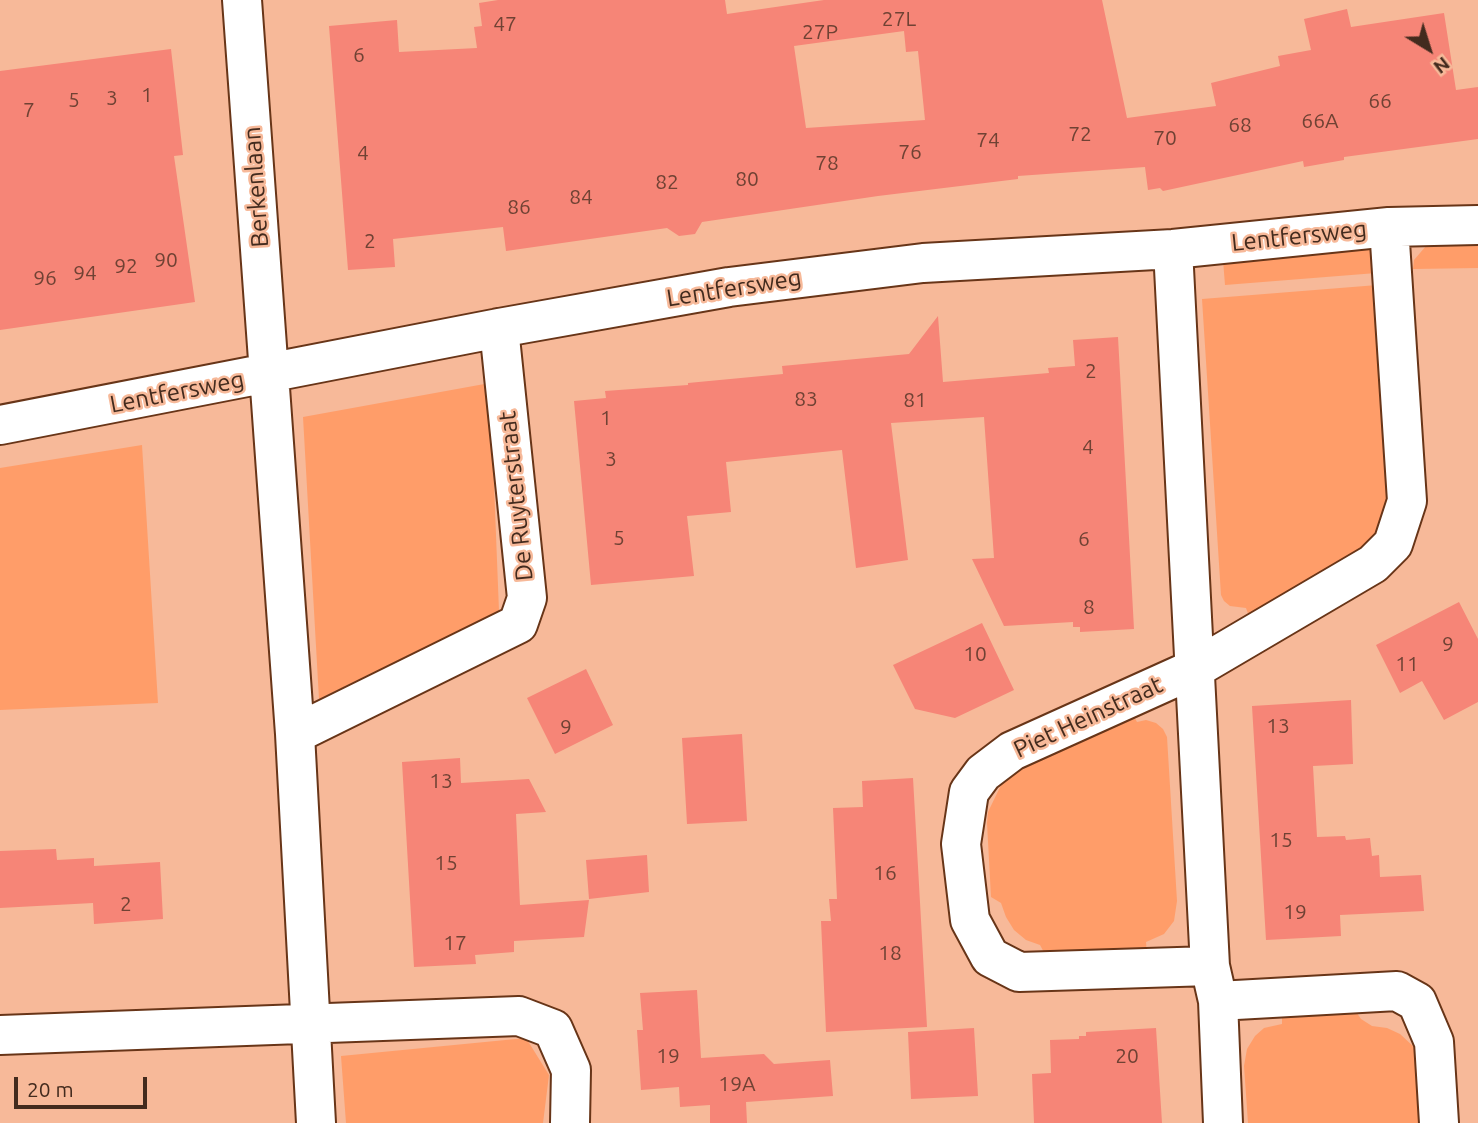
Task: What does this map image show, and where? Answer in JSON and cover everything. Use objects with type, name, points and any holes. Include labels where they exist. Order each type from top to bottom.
[{"type":"street","name":"Berkenlaan","points":[[242,0],[270,374]]},
{"type":"street","name":"Lentfersweg","points":[[0,425],[499,328],[729,287],[923,263],[1173,248],[1389,227],[1478,225]]},
{"type":"street","name":"Piet Heinstraat","points":[[1389,227],[1407,501],[1392,544],[1373,564],[1196,668],[1012,751],[982,773],[969,792],[961,845],[970,920],[990,957],[1019,972],[1214,984],[1397,991],[1417,1002],[1434,1042],[1438,1123]]},
{"type":"street","name":"Piet Heinstraat","points":[[1173,248],[1223,1123]]},
{"type":"street","name":"De Ruyterstraat","points":[[295,734],[518,624],[527,598],[499,328]]},
{"type":"street","points":[[270,374],[295,734],[316,1123]]},
{"type":"street","points":[[0,1035],[519,1016],[553,1029],[571,1070],[570,1123]]},
{"type":"shaded area","points":[[1478,241],[1478,268],[1413,269],[1414,260],[1426,246],[1435,243]]},
{"type":"shaded area","points":[[1364,249],[1374,251],[1389,272],[1225,285],[1223,260]]},
{"type":"shaded area","points":[[1390,284],[1389,536],[1250,619],[1246,608],[1230,606],[1221,595],[1202,299]]},
{"type":"shaded area","points":[[490,383],[499,611],[319,699],[303,417]]},
{"type":"shaded area","points":[[142,445],[158,703],[0,710],[0,468]]},
{"type":"shaded area","points":[[1132,713],[1137,722],[1146,720],[1156,723],[1167,737],[1177,901],[1174,921],[1164,934],[1146,942],[1147,953],[1047,958],[1040,945],[1026,940],[1014,930],[1001,903],[991,897],[988,812],[1002,783],[1012,773]]},
{"type":"shaded area","points":[[1353,1007],[1361,1019],[1372,1026],[1387,1028],[1400,1034],[1414,1047],[1423,1063],[1435,1123],[1248,1123],[1244,1066],[1247,1049],[1255,1036],[1264,1028],[1282,1024],[1282,1012]]},
{"type":"shaded area","points":[[526,1038],[549,1075],[543,1123],[346,1123],[341,1056]]},
{"type":"building","points":[[498,0],[725,0],[727,14],[824,0],[1102,0],[1127,118],[1216,106],[1211,83],[1280,66],[1278,56],[1311,50],[1304,19],[1347,9],[1351,27],[1444,13],[1456,90],[1478,87],[1478,139],[1344,157],[1344,160],[1304,167],[1303,161],[1163,191],[1160,188],[1148,190],[1145,167],[1018,176],[1018,179],[702,222],[695,234],[679,236],[667,228],[506,251],[503,227],[393,239],[395,267],[348,270],[329,26],[397,20],[399,52],[477,48],[474,27],[482,26],[479,3]],"holes":[[[904,31],[906,52],[918,51],[925,120],[806,128],[794,46]]]},
{"type":"building","points":[[171,49],[183,155],[174,156],[195,302],[0,330],[0,71]]},
{"type":"building","points":[[938,316],[943,382],[1049,373],[1048,368],[1075,366],[1073,340],[1118,337],[1134,629],[1080,632],[1080,627],[1073,627],[1073,622],[1004,626],[972,559],[994,558],[984,417],[891,423],[908,560],[856,568],[842,450],[726,462],[731,512],[687,516],[694,576],[591,585],[574,401],[606,398],[605,391],[783,374],[782,366],[909,354]]},
{"type":"building","points":[[1459,602],[1478,639],[1478,702],[1444,720],[1422,681],[1400,693],[1376,645]]},
{"type":"building","points":[[982,623],[1014,690],[955,718],[915,709],[893,665]]},
{"type":"building","points":[[586,669],[613,725],[555,754],[527,698]]},
{"type":"building","points":[[1351,700],[1353,764],[1313,766],[1317,837],[1345,836],[1346,840],[1370,838],[1372,856],[1379,855],[1380,877],[1421,875],[1424,911],[1340,915],[1341,936],[1266,940],[1252,706]]},
{"type":"building","points":[[742,734],[747,821],[687,824],[682,738]]},
{"type":"building","points":[[460,758],[461,783],[529,779],[546,812],[516,814],[520,905],[589,900],[584,937],[514,941],[514,952],[475,955],[476,964],[414,967],[402,762]]},
{"type":"building","points":[[913,778],[927,1027],[826,1032],[821,921],[831,921],[829,899],[837,899],[833,808],[863,807],[862,781]]},
{"type":"building","points":[[56,849],[57,860],[94,858],[94,866],[160,862],[163,919],[94,924],[93,903],[0,908],[0,851]]},
{"type":"building","points":[[647,855],[649,892],[589,899],[586,860]]},
{"type":"building","points":[[697,990],[701,1058],[764,1054],[774,1064],[830,1060],[833,1096],[746,1102],[747,1123],[710,1123],[710,1105],[680,1107],[679,1087],[641,1090],[637,1030],[643,1030],[640,993]]},
{"type":"building","points":[[974,1028],[978,1096],[911,1099],[908,1032]]},
{"type":"building","points":[[1156,1028],[1162,1123],[1034,1123],[1032,1074],[1051,1073],[1050,1040],[1079,1039],[1079,1036],[1086,1036],[1086,1032]]}]
